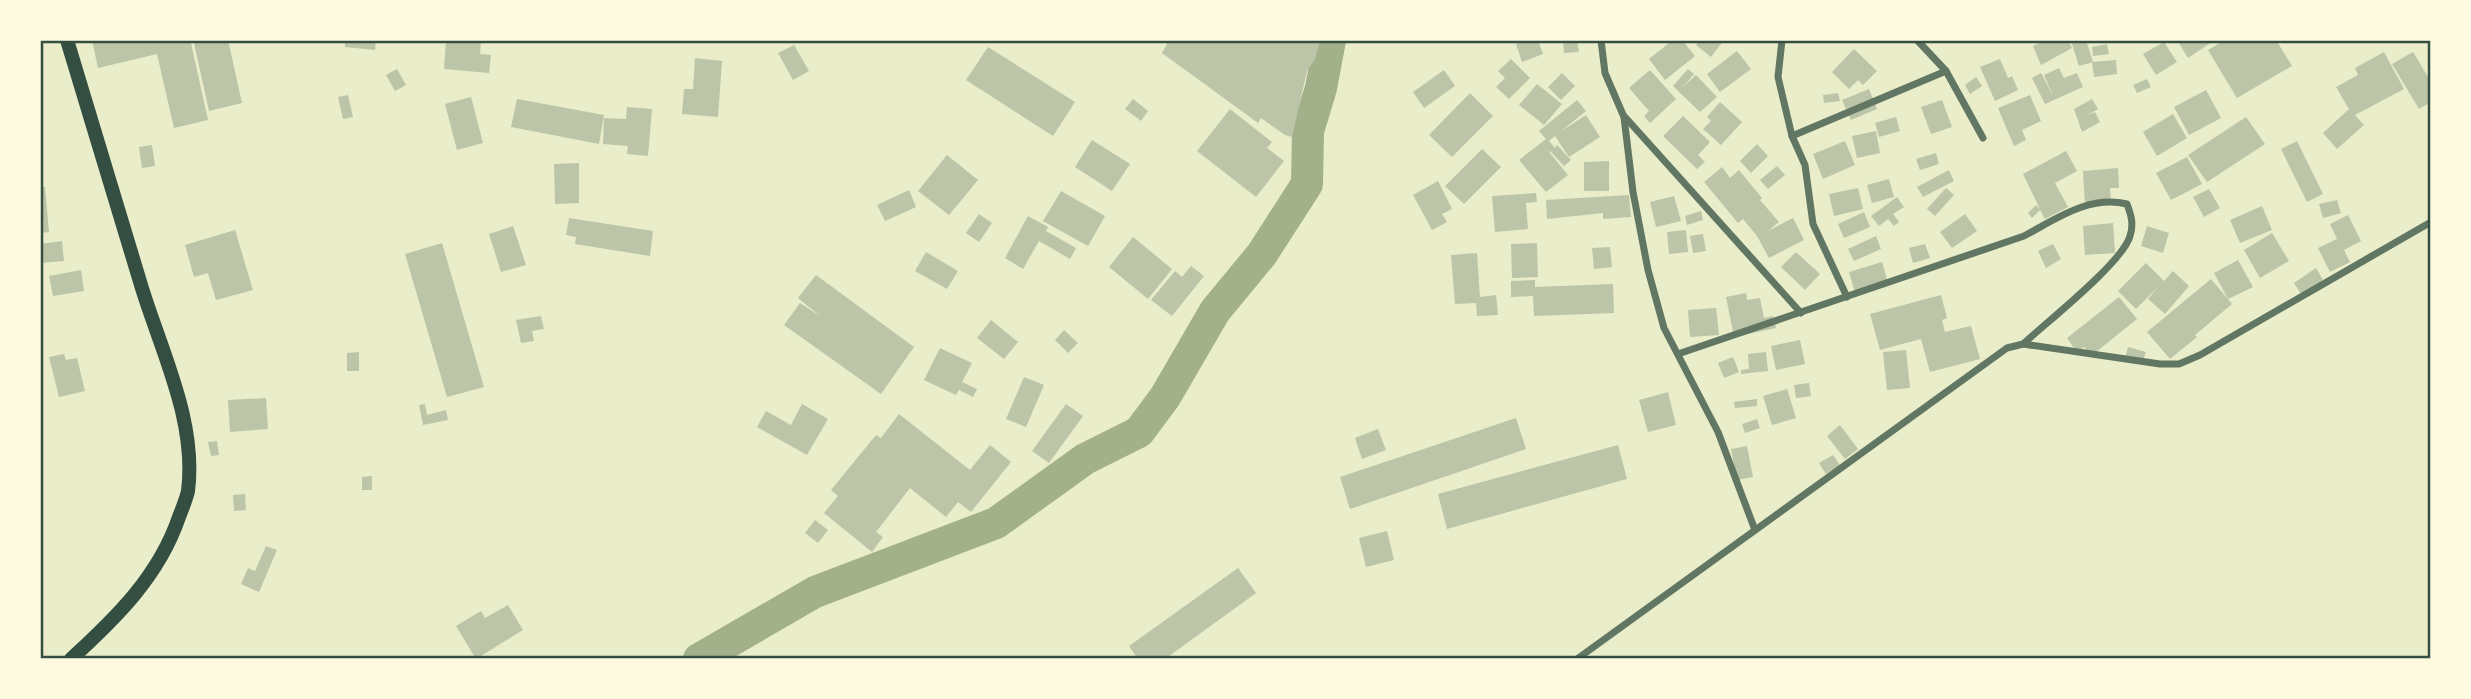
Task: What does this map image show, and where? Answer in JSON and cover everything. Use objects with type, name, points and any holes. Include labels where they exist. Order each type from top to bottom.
[{"type":"main road","points":[[67,40],[142,289],[176,391],[189,448],[187,493],[174,532],[152,573],[122,611],[71,659]]},
{"type":"street","points":[[1601,40],[1605,73],[1624,117],[1633,192],[1648,270],[1664,328],[1718,432],[1755,530]]},
{"type":"street","points":[[1782,40],[1778,77],[1792,136],[1805,165],[1813,225],[1847,297]]},
{"type":"street","points":[[1917,40],[1946,71],[1983,138]]},
{"type":"street","points":[[1792,136],[1946,71]]},
{"type":"street","points":[[1624,117],[1801,313]]},
{"type":"street","points":[[1678,354],[2024,236],[2071,211],[2093,203],[2112,200],[2127,204],[2133,218],[2130,237],[2115,261],[2023,344]]},
{"type":"street","points":[[1577,659],[2007,348],[2023,344],[2179,365],[2431,222]]},
{"type":"building","points":[[92,40],[228,40],[242,103],[209,111],[194,43],[191,43],[208,120],[174,128],[157,54],[98,68]]},
{"type":"building","points":[[345,40],[376,40],[375,50],[345,47]]},
{"type":"building","points":[[446,40],[481,40],[480,54],[491,55],[489,73],[444,69]]},
{"type":"building","points":[[1169,40],[1320,40],[1315,59],[1307,71],[1292,137],[1261,118],[1258,123],[1162,53]]},
{"type":"building","points":[[1526,40],[1538,40],[1543,54],[1522,62],[1516,44]]},
{"type":"building","points":[[1563,40],[1577,40],[1579,52],[1564,53]]},
{"type":"building","points":[[1673,40],[1682,40],[1695,56],[1665,80],[1649,59]]},
{"type":"building","points":[[1700,40],[1724,40],[1711,57],[1696,45]]},
{"type":"building","points":[[2046,40],[2068,40],[2072,48],[2041,65],[2033,46]]},
{"type":"building","points":[[2086,40],[2093,62],[2079,66],[2071,41]]},
{"type":"building","points":[[2177,40],[2215,40],[2188,58]]},
{"type":"building","points":[[2225,40],[2276,40],[2292,66],[2237,98],[2208,50]]},
{"type":"building","points":[[2164,42],[2177,62],[2156,75],[2143,54]]},
{"type":"building","points":[[2107,44],[2109,54],[2093,56],[2092,47]]},
{"type":"building","points":[[794,45],[809,71],[793,80],[778,53]]},
{"type":"building","points":[[988,47],[1075,102],[1053,136],[966,80]]},
{"type":"building","points":[[1854,49],[1877,71],[1863,85],[1858,80],[1849,89],[1832,72]]},
{"type":"building","points":[[1737,51],[1751,69],[1720,92],[1707,74]]},
{"type":"building","points":[[2384,52],[2404,89],[2355,115],[2364,125],[2337,149],[2323,133],[2349,109],[2336,87],[2358,75],[2355,68]]},
{"type":"building","points":[[2413,52],[2431,82],[2431,102],[2419,109],[2392,64]]},
{"type":"building","points":[[695,58],[722,61],[718,117],[682,114],[684,89],[693,89]]},
{"type":"building","points":[[1511,59],[1530,78],[1509,99],[1496,87],[1505,78],[1498,71]]},
{"type":"building","points":[[2000,59],[2008,78],[2012,76],[2018,90],[1995,101],[1980,67]]},
{"type":"building","points":[[2116,60],[2117,74],[2094,77],[2092,62]]},
{"type":"building","points":[[2059,68],[2064,78],[2077,73],[2083,87],[2045,104],[2032,78],[2041,73],[2053,96],[2044,75]]},
{"type":"building","points":[[397,69],[406,85],[395,91],[386,75]]},
{"type":"building","points":[[1688,69],[1694,74],[1683,87],[1696,75],[1717,97],[1700,112],[1673,86]]},
{"type":"building","points":[[1444,70],[1455,86],[1424,108],[1413,92]]},
{"type":"building","points":[[1650,70],[1676,99],[1650,123],[1644,116],[1649,111],[1629,88]]},
{"type":"building","points":[[1562,73],[1575,86],[1561,100],[1548,87]]},
{"type":"building","points":[[1976,77],[1982,86],[1970,94],[1965,85]]},
{"type":"building","points":[[2147,79],[2151,87],[2137,93],[2133,85]]},
{"type":"building","points":[[1537,84],[1562,104],[1544,125],[1519,105]]},
{"type":"building","points":[[1869,89],[1877,109],[1851,120],[1842,100]]},
{"type":"building","points":[[2206,90],[2221,118],[2189,135],[2174,107]]},
{"type":"building","points":[[1470,93],[1493,116],[1452,157],[1429,135]]},
{"type":"building","points":[[1838,93],[1840,101],[1824,103],[1823,95]]},
{"type":"building","points":[[348,95],[353,117],[343,119],[338,97]]},
{"type":"building","points":[[2030,95],[2041,121],[2022,130],[2026,140],[2014,146],[1998,108]]},
{"type":"building","points":[[471,97],[483,143],[457,150],[445,104]]},
{"type":"building","points":[[517,99],[604,115],[599,144],[511,127]]},
{"type":"building","points":[[1133,99],[1148,111],[1141,121],[1125,109]]},
{"type":"building","points":[[2092,99],[2098,109],[2086,116],[2095,112],[2100,122],[2082,132],[2074,109]]},
{"type":"building","points":[[1577,100],[1586,111],[1560,132],[1586,115],[1600,137],[1569,157],[1555,136],[1549,141],[1555,148],[1557,145],[1571,160],[1564,166],[1549,152],[1568,175],[1546,192],[1519,160],[1546,139],[1539,131]]},
{"type":"building","points":[[1942,100],[1952,127],[1931,134],[1921,107]]},
{"type":"building","points":[[1720,102],[1742,122],[1721,145],[1703,129],[1711,121],[1707,117]]},
{"type":"building","points":[[627,107],[652,109],[648,156],[627,154],[628,146],[603,144],[604,118],[626,119]]},
{"type":"building","points":[[1230,109],[1272,142],[1267,148],[1284,161],[1256,197],[1197,151]]},
{"type":"building","points":[[2173,114],[2187,138],[2157,156],[2143,132]]},
{"type":"building","points":[[1683,116],[1710,142],[1698,155],[1705,162],[1697,169],[1663,136]]},
{"type":"building","points":[[1896,117],[1900,131],[1879,137],[1875,123]]},
{"type":"building","points":[[2246,117],[2265,144],[2207,182],[2188,155]]},
{"type":"building","points":[[1876,131],[1880,153],[1857,158],[1852,136]]},
{"type":"building","points":[[1092,140],[1130,164],[1112,191],[1075,167]]},
{"type":"building","points":[[1845,141],[1855,165],[1823,179],[1813,154]]},
{"type":"building","points":[[2297,141],[2323,194],[2307,202],[2281,149]]},
{"type":"building","points":[[1757,144],[1768,156],[1751,173],[1740,161]]},
{"type":"building","points":[[152,145],[155,166],[142,168],[139,147]]},
{"type":"building","points":[[1482,149],[1501,167],[1464,204],[1445,186]]},
{"type":"building","points":[[2066,151],[2077,171],[2055,183],[2068,207],[2045,219],[2040,210],[2032,218],[2028,213],[2036,205],[2040,209],[2023,174]]},
{"type":"building","points":[[1936,153],[1939,164],[1920,170],[1916,159]]},
{"type":"building","points":[[947,155],[978,180],[949,215],[918,191]]},
{"type":"building","points":[[2187,157],[2202,184],[2171,200],[2156,173]]},
{"type":"building","points":[[1609,161],[1609,191],[1584,191],[1584,162]]},
{"type":"building","points":[[579,163],[579,203],[555,204],[554,164]]},
{"type":"building","points":[[1777,166],[1785,175],[1768,189],[1760,180]]},
{"type":"building","points":[[1722,167],[1730,178],[1739,170],[1762,198],[1760,200],[1779,222],[1768,231],[1793,218],[1804,240],[1769,258],[1757,236],[1743,219],[1738,223],[1704,182]]},
{"type":"building","points":[[2118,168],[2119,188],[2110,188],[2111,203],[2085,205],[2083,171]]},
{"type":"building","points":[[1949,170],[1954,181],[1923,197],[1917,187]]},
{"type":"building","points":[[1889,179],[1894,197],[1872,203],[1867,185]]},
{"type":"building","points":[[1438,181],[1452,209],[1442,214],[1447,222],[1432,230],[1413,195]]},
{"type":"building","points":[[40,187],[45,187],[49,232],[40,233]]},
{"type":"building","points":[[1858,188],[1863,209],[1834,216],[1829,194]]},
{"type":"building","points":[[1946,188],[1954,195],[1935,216],[1927,209]]},
{"type":"building","points":[[2209,189],[2220,208],[2204,217],[2193,197]]},
{"type":"building","points":[[909,190],[916,207],[885,221],[877,205]]},
{"type":"building","points":[[1061,191],[1105,216],[1088,246],[1043,221]]},
{"type":"building","points":[[1536,193],[1537,202],[1526,203],[1528,229],[1495,232],[1492,196]]},
{"type":"building","points":[[1629,195],[1631,217],[1603,219],[1603,213],[1547,219],[1546,200]]},
{"type":"building","points":[[1674,196],[1681,221],[1656,227],[1650,202]]},
{"type":"building","points":[[1897,197],[1904,207],[1893,214],[1899,222],[1894,226],[1888,219],[1879,226],[1871,216]]},
{"type":"building","points":[[2337,200],[2341,213],[2323,218],[2319,204]]},
{"type":"building","points":[[2262,206],[2272,230],[2240,243],[2230,220]]},
{"type":"building","points":[[1701,211],[1703,220],[1687,225],[1685,216]]},
{"type":"building","points":[[1864,212],[1870,227],[1844,238],[1838,224]]},
{"type":"building","points":[[979,214],[992,223],[979,242],[966,233]]},
{"type":"building","points":[[1965,214],[1977,231],[1952,248],[1940,232]]},
{"type":"building","points":[[2348,215],[2361,241],[2344,250],[2350,262],[2330,272],[2318,248],[2337,239],[2330,224]]},
{"type":"building","points":[[1028,216],[1048,227],[1046,231],[1076,248],[1070,259],[1039,241],[1023,269],[1005,258]]},
{"type":"building","points":[[569,218],[653,231],[650,256],[575,244],[576,237],[566,235]]},
{"type":"building","points":[[2113,223],[2115,253],[2085,255],[2083,226]]},
{"type":"building","points":[[513,226],[526,265],[501,272],[489,234]]},
{"type":"building","points":[[2147,226],[2169,233],[2163,253],[2141,246]]},
{"type":"building","points":[[235,230],[253,290],[216,300],[208,273],[194,277],[185,245]]},
{"type":"building","points":[[1686,230],[1688,252],[1669,254],[1667,232]]},
{"type":"building","points":[[2272,233],[2289,261],[2260,278],[2244,250]]},
{"type":"building","points":[[1703,234],[1706,251],[1693,253],[1690,236]]},
{"type":"building","points":[[1876,236],[1881,249],[1854,261],[1848,249]]},
{"type":"building","points":[[1133,237],[1172,269],[1148,299],[1109,267]]},
{"type":"building","points":[[62,241],[64,261],[40,263],[40,244]]},
{"type":"building","points":[[442,243],[484,387],[447,397],[405,254]]},
{"type":"building","points":[[1537,243],[1538,277],[1512,278],[1511,244]]},
{"type":"building","points":[[1925,244],[1930,258],[1913,263],[1909,248]]},
{"type":"building","points":[[2053,244],[2061,259],[2046,268],[2038,251]]},
{"type":"building","points":[[1610,247],[1612,267],[1594,269],[1592,248]]},
{"type":"building","points":[[926,252],[958,271],[947,289],[915,271]]},
{"type":"building","points":[[1796,252],[1820,274],[1805,290],[1781,267]]},
{"type":"building","points":[[1477,253],[1480,297],[1496,295],[1498,315],[1477,316],[1476,303],[1455,304],[1451,255]]},
{"type":"building","points":[[2238,260],[2253,287],[2228,299],[2214,273]]},
{"type":"building","points":[[1882,262],[1888,283],[1855,293],[1849,272]]},
{"type":"building","points":[[2146,263],[2164,281],[2173,271],[2189,286],[2165,314],[2148,299],[2158,287],[2136,309],[2118,291]]},
{"type":"building","points":[[1191,266],[1204,276],[1172,316],[1151,300],[1175,271],[1182,277]]},
{"type":"building","points":[[2316,268],[2323,280],[2301,294],[2294,283]]},
{"type":"building","points":[[81,270],[84,291],[53,296],[49,276]]},
{"type":"building","points":[[816,275],[914,347],[881,394],[784,325],[800,303],[820,316],[798,298]]},
{"type":"building","points":[[2211,279],[2232,304],[2170,359],[2147,332]]},
{"type":"building","points":[[1535,280],[1535,287],[1613,284],[1614,313],[1534,316],[1533,296],[1511,297],[1511,281]]},
{"type":"building","points":[[1746,293],[1747,300],[1760,298],[1764,318],[1773,316],[1776,328],[1734,337],[1726,297]]},
{"type":"building","points":[[1941,295],[1947,318],[1942,320],[1945,332],[1971,326],[1980,359],[1930,372],[1921,339],[1880,350],[1870,314]]},
{"type":"building","points":[[2119,297],[2137,319],[2091,356],[2084,347],[2077,352],[2067,338]]},
{"type":"building","points":[[1716,308],[1719,335],[1690,337],[1688,310]]},
{"type":"building","points":[[541,316],[544,329],[532,331],[534,341],[521,343],[516,320]]},
{"type":"building","points":[[991,320],[1018,342],[1004,359],[977,338]]},
{"type":"building","points":[[1064,330],[1078,343],[1068,353],[1055,340]]},
{"type":"building","points":[[1800,340],[1805,364],[1776,370],[1771,346]]},
{"type":"building","points":[[2128,347],[2146,352],[2142,363],[2125,359]]},
{"type":"building","points":[[940,348],[972,363],[962,382],[977,389],[973,397],[959,390],[956,395],[924,380]]},
{"type":"building","points":[[1906,350],[1910,388],[1887,390],[1883,352]]},
{"type":"building","points":[[359,352],[359,371],[347,371],[347,353]]},
{"type":"building","points":[[1766,352],[1768,371],[1741,374],[1741,370],[1749,369],[1748,354]]},
{"type":"building","points":[[64,354],[66,360],[77,358],[85,391],[59,397],[49,357]]},
{"type":"building","points":[[1733,357],[1739,372],[1724,378],[1718,363]]},
{"type":"building","points":[[1024,377],[1044,385],[1026,427],[1006,419]]},
{"type":"building","points":[[1809,383],[1811,396],[1796,398],[1794,385]]},
{"type":"building","points":[[1787,389],[1796,418],[1772,425],[1763,396]]},
{"type":"building","points":[[1668,392],[1676,425],[1648,432],[1639,400]]},
{"type":"building","points":[[266,398],[268,429],[230,432],[228,400]]},
{"type":"building","points":[[1757,399],[1757,406],[1735,408],[1734,402]]},
{"type":"building","points":[[425,404],[427,415],[446,410],[448,420],[423,425],[419,405]]},
{"type":"building","points":[[802,404],[828,419],[807,455],[757,427],[766,411],[791,425]]},
{"type":"building","points":[[1066,404],[1083,416],[1049,463],[1032,451]]},
{"type":"building","points":[[899,414],[970,470],[990,445],[1011,462],[971,512],[958,502],[946,517],[910,488],[876,532],[883,537],[872,552],[824,513],[838,496],[831,490],[876,435],[881,438]]},
{"type":"building","points":[[1516,418],[1526,449],[1350,509],[1340,477]]},
{"type":"building","points":[[1757,419],[1760,428],[1745,433],[1742,424]]},
{"type":"building","points":[[1840,425],[1858,449],[1845,459],[1827,436]]},
{"type":"building","points":[[1378,429],[1386,450],[1362,459],[1355,438]]},
{"type":"building","points":[[217,441],[219,455],[211,456],[208,442]]},
{"type":"building","points":[[1618,445],[1627,479],[1447,529],[1438,494]]},
{"type":"building","points":[[1747,446],[1753,477],[1737,480],[1731,449]]},
{"type":"building","points":[[1833,455],[1840,465],[1826,474],[1819,463]]},
{"type":"building","points":[[372,476],[372,490],[362,490],[362,477]]},
{"type":"building","points":[[245,494],[246,510],[234,511],[233,495]]},
{"type":"building","points":[[815,520],[828,530],[818,543],[805,533]]},
{"type":"building","points":[[1387,531],[1394,560],[1366,567],[1359,538]]},
{"type":"building","points":[[266,546],[277,550],[259,592],[241,584],[248,568],[255,571]]},
{"type":"building","points":[[1238,568],[1256,593],[1165,659],[1138,659],[1129,646]]},
{"type":"building","points":[[508,605],[523,630],[476,659],[456,626],[481,611],[485,618]]},
{"type":"waterway","points":[[699,659],[815,592],[996,523],[1085,459],[1139,432],[1165,397],[1215,311],[1262,254],[1307,184],[1308,131],[1321,88],[1330,40]]}]
